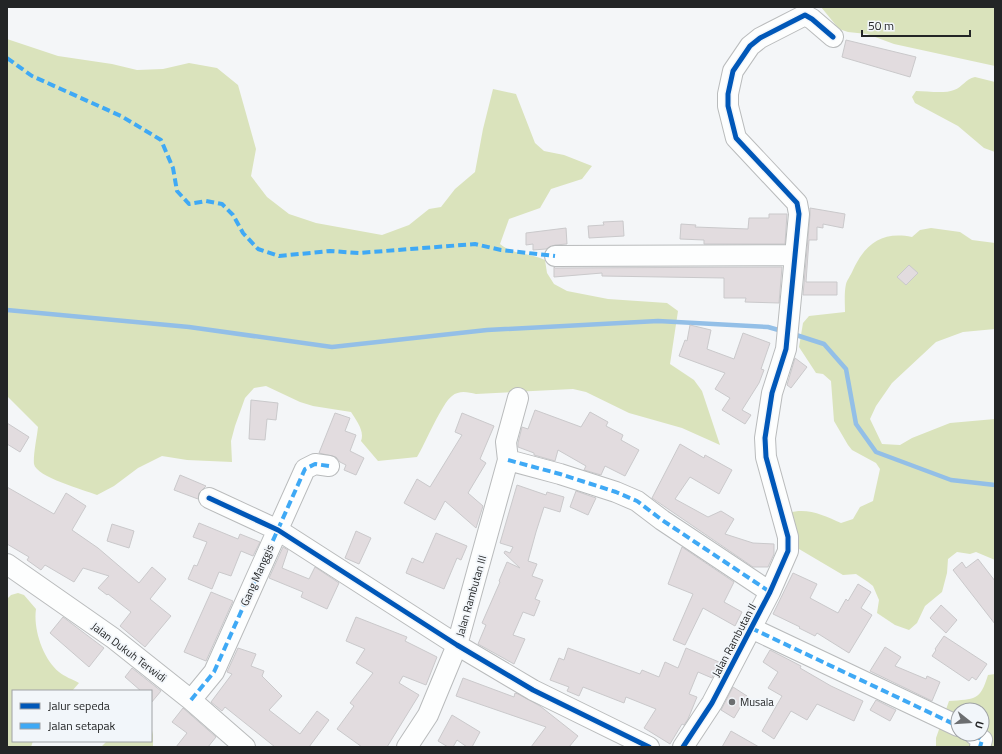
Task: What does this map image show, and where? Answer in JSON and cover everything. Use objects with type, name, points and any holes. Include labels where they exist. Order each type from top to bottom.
[{"type":"street","points":[[555,256],[794,255],[799,214],[797,203],[736,138],[728,106],[728,94],[733,71],[743,55],[750,46],[766,35],[805,15],[833,37]]},
{"type":"street","name":"Jalan Rambutan II","points":[[683,747],[712,704],[770,592],[788,551],[788,537],[766,457],[765,438],[772,393],[786,349],[794,255]]},
{"type":"street","name":"Jalan Rambutan III","points":[[407,747],[428,715],[458,645],[508,460],[506,442],[518,398]]},
{"type":"street","points":[[508,460],[560,474],[616,492],[637,501],[662,520],[770,592]]},
{"type":"street","name":"Gang Manggis","points":[[191,700],[214,672],[305,469],[315,464],[329,466]]},
{"type":"street","points":[[209,498],[278,530],[458,645],[533,690],[649,747]]},
{"type":"street","name":"Jalan Dukuh Terwidi","points":[[7,564],[112,638],[191,700],[245,747]]},
{"type":"street","points":[[752,628],[950,722]]},
{"type":"green space","points":[[821,7],[995,7],[995,66],[894,44],[867,34],[848,32],[839,29]]},
{"type":"green space","points":[[7,39],[58,56],[112,64],[137,70],[163,69],[189,63],[217,68],[238,85],[256,149],[251,176],[267,197],[289,214],[316,223],[382,235],[409,225],[429,209],[441,207],[455,189],[475,172],[483,129],[493,89],[516,94],[535,143],[544,151],[564,155],[592,166],[582,179],[551,189],[540,208],[509,219],[500,244],[516,252],[545,260],[547,273],[554,284],[567,291],[608,299],[667,303],[678,311],[670,364],[694,380],[702,391],[720,445],[682,428],[629,413],[586,392],[573,389],[476,394],[464,392],[455,394],[448,400],[417,457],[378,461],[361,441],[361,430],[351,412],[313,406],[300,402],[266,386],[254,388],[245,398],[231,441],[232,462],[187,460],[162,456],[138,468],[114,486],[97,495],[43,474],[34,464],[38,427],[7,396]]},
{"type":"green space","points":[[975,77],[995,82],[995,152],[984,148],[958,126],[915,103],[912,97],[916,91],[940,92],[954,90],[969,79]]},
{"type":"green space","points":[[931,228],[960,232],[972,240],[995,243],[995,329],[963,332],[936,342],[892,383],[876,406],[870,419],[882,444],[900,445],[912,438],[950,423],[995,419],[995,560],[976,552],[970,554],[957,552],[948,559],[947,573],[942,592],[925,606],[917,623],[909,630],[895,625],[877,613],[879,600],[873,586],[868,582],[856,574],[843,575],[799,549],[789,513],[802,511],[816,513],[841,523],[853,519],[860,507],[873,501],[880,469],[876,463],[852,450],[834,421],[831,381],[823,374],[816,373],[799,347],[803,323],[809,316],[845,312],[845,287],[858,261],[869,247],[883,238],[892,236],[912,237],[920,230]]},
{"type":"green space","points":[[18,593],[24,595],[36,609],[35,617],[40,643],[48,659],[59,672],[79,683],[73,690],[12,690],[12,742],[33,742],[31,747],[7,747],[7,599],[11,595]]},
{"type":"green space","points":[[995,674],[995,747],[936,747],[936,738],[949,701],[971,699],[979,694],[988,675]]},
{"type":"green space","points":[[152,730],[153,747],[101,747],[106,742],[152,742]]},
{"type":"building","points":[[846,40],[916,57],[910,77],[842,57]]},
{"type":"building","points":[[810,208],[845,214],[843,228],[823,224],[823,228],[817,227],[817,240],[809,240],[806,282],[837,282],[837,295],[803,295]]},
{"type":"building","points":[[769,214],[787,214],[785,244],[704,244],[704,240],[680,239],[681,224],[696,225],[695,227],[748,229],[749,218],[769,218]]},
{"type":"building","points":[[623,221],[624,236],[589,238],[588,226],[604,225],[603,222]]},
{"type":"building","points":[[566,228],[567,244],[555,245],[546,249],[533,250],[533,244],[526,245],[526,233]]},
{"type":"building","points":[[909,265],[918,273],[906,285],[897,277]]},
{"type":"building","points":[[554,267],[782,267],[779,303],[745,302],[746,298],[724,298],[724,278],[602,276],[602,273],[554,277]]},
{"type":"building","points":[[690,325],[711,330],[707,349],[734,359],[743,333],[770,343],[761,369],[764,370],[759,383],[742,410],[751,415],[745,424],[722,410],[730,398],[715,389],[725,373],[679,356],[685,340],[687,341]]},
{"type":"building","points":[[795,358],[807,367],[791,388],[787,385]]},
{"type":"building","points":[[251,400],[278,403],[276,420],[267,419],[265,440],[249,439]]},
{"type":"building","points":[[535,410],[581,427],[590,412],[608,422],[606,426],[623,435],[621,440],[639,450],[625,476],[605,466],[601,475],[584,470],[586,466],[558,450],[555,461],[534,455],[534,453],[518,447],[522,427],[528,429]]},
{"type":"building","points":[[335,413],[350,418],[345,431],[356,435],[350,451],[364,458],[356,475],[344,470],[346,465],[340,462],[336,457],[319,453]]},
{"type":"building","points":[[462,413],[494,426],[480,459],[486,463],[468,493],[483,506],[476,528],[445,501],[435,520],[404,503],[417,479],[430,487],[462,435],[455,432]]},
{"type":"building","points":[[7,423],[29,437],[20,452],[7,444]]},
{"type":"building","points":[[680,444],[704,458],[705,455],[732,470],[719,494],[690,477],[675,499],[708,517],[721,511],[734,519],[725,534],[753,543],[774,544],[774,554],[768,567],[753,567],[652,498]]},
{"type":"building","points":[[180,475],[206,486],[199,493],[198,499],[174,490]]},
{"type":"building","points":[[517,485],[546,495],[547,492],[564,497],[560,512],[544,507],[536,532],[528,561],[537,564],[532,576],[543,580],[535,599],[540,601],[534,616],[523,612],[513,635],[525,639],[514,664],[478,644],[486,625],[482,623],[507,562],[520,568],[504,553],[505,551],[510,553],[513,547],[500,543]]},
{"type":"building","points":[[7,487],[54,514],[66,493],[86,506],[72,530],[98,548],[139,583],[152,567],[166,579],[150,599],[171,616],[145,647],[120,626],[131,612],[98,588],[109,576],[83,568],[74,582],[45,565],[41,570],[27,560],[29,557],[7,544]]},
{"type":"building","points":[[576,491],[596,498],[588,515],[570,507]]},
{"type":"building","points":[[199,523],[238,539],[240,534],[260,542],[253,556],[241,551],[231,576],[219,572],[212,589],[188,579],[194,565],[197,566],[207,542],[193,537]]},
{"type":"building","points":[[112,524],[134,531],[129,548],[107,541]]},
{"type":"building","points":[[356,531],[371,538],[359,564],[345,558]]},
{"type":"building","points":[[436,533],[467,546],[461,560],[457,558],[444,589],[406,573],[412,558],[423,563]]},
{"type":"building","points":[[283,547],[288,550],[282,568],[309,579],[315,567],[339,583],[327,609],[301,597],[303,592],[269,578]]},
{"type":"building","points":[[682,547],[734,582],[724,602],[742,612],[735,626],[703,608],[685,645],[673,640],[693,594],[668,584]]},
{"type":"building","points":[[978,559],[995,581],[995,624],[953,570],[962,562],[966,568]]},
{"type":"building","points":[[793,573],[817,584],[810,598],[838,613],[846,599],[848,601],[858,584],[871,592],[861,608],[872,615],[849,653],[817,633],[815,636],[773,614]]},
{"type":"building","points":[[211,592],[233,601],[206,661],[184,652]]},
{"type":"building","points":[[941,605],[957,620],[946,633],[930,618]]},
{"type":"building","points":[[63,617],[104,648],[89,667],[50,633]]},
{"type":"building","points":[[356,617],[407,637],[405,641],[437,657],[426,685],[403,676],[399,683],[419,695],[387,747],[362,747],[337,729],[354,706],[350,703],[373,673],[356,663],[365,649],[346,641]]},
{"type":"building","points":[[944,636],[987,664],[976,680],[972,677],[969,681],[932,656]]},
{"type":"building","points":[[885,647],[901,657],[895,666],[926,679],[927,676],[940,682],[932,701],[870,671]]},
{"type":"building","points":[[238,648],[256,654],[251,666],[264,671],[262,676],[282,696],[269,710],[300,734],[317,711],[329,720],[309,747],[275,747],[225,707],[222,711],[211,702],[232,674],[227,672]]},
{"type":"building","points":[[568,648],[640,674],[642,670],[659,677],[665,662],[678,668],[686,648],[719,662],[712,678],[698,672],[689,694],[697,697],[688,719],[684,725],[682,724],[670,744],[644,728],[656,709],[626,697],[624,703],[583,687],[579,696],[567,691],[569,687],[550,680],[559,658],[564,660]]},
{"type":"building","points":[[770,650],[801,666],[800,668],[831,686],[863,701],[854,721],[817,704],[807,720],[791,711],[774,739],[762,731],[782,696],[768,688],[778,672],[763,662]]},
{"type":"building","points":[[132,668],[161,691],[152,702],[152,690],[140,690],[125,677]]},
{"type":"building","points":[[463,678],[514,697],[515,693],[518,694],[540,706],[578,736],[569,747],[531,747],[546,727],[456,696]]},
{"type":"building","name":"Musala","points":[[733,687],[747,696],[734,718],[721,710]]},
{"type":"building","points":[[876,700],[896,710],[890,721],[870,710]]},
{"type":"building","points":[[183,708],[216,737],[208,747],[176,747],[187,733],[172,722]]},
{"type":"building","points":[[452,715],[480,732],[472,747],[467,747],[457,740],[453,747],[448,747],[438,741]]},
{"type":"building","points":[[731,731],[759,747],[722,747]]},
{"type":"waterway","points":[[7,310],[189,327],[332,347],[487,330],[658,321],[768,327],[782,331]]},
{"type":"waterway","points":[[793,334],[824,344],[846,369],[856,424],[876,452],[951,480],[995,485]]},
{"type":"marked path","points":[[7,58],[32,76],[121,116],[161,140],[173,168],[177,191],[189,204],[206,201],[222,204],[233,215],[243,233],[258,249],[279,256],[330,251],[359,253],[475,244],[501,250],[555,256]]},
{"type":"marked path","points":[[508,460],[560,474],[616,492],[637,501],[662,520],[770,592]]},
{"type":"marked path","points":[[191,700],[214,672],[305,469],[315,464],[329,466]]},
{"type":"marked path","points":[[751,628],[950,722]]},
{"type":"marked path","points":[[980,747],[981,742]]},
{"type":"cycle path","points":[[683,747],[712,703],[770,592],[788,551],[788,537],[766,457],[765,438],[772,393],[786,349],[799,214],[797,203],[736,138],[728,106],[728,94],[733,71],[750,46],[760,38],[805,15],[833,37]]},
{"type":"cycle path","points":[[209,498],[278,530],[457,645],[533,690],[649,747]]},
{"type":"place","name":"Musala","points":[[732,702]]}]
